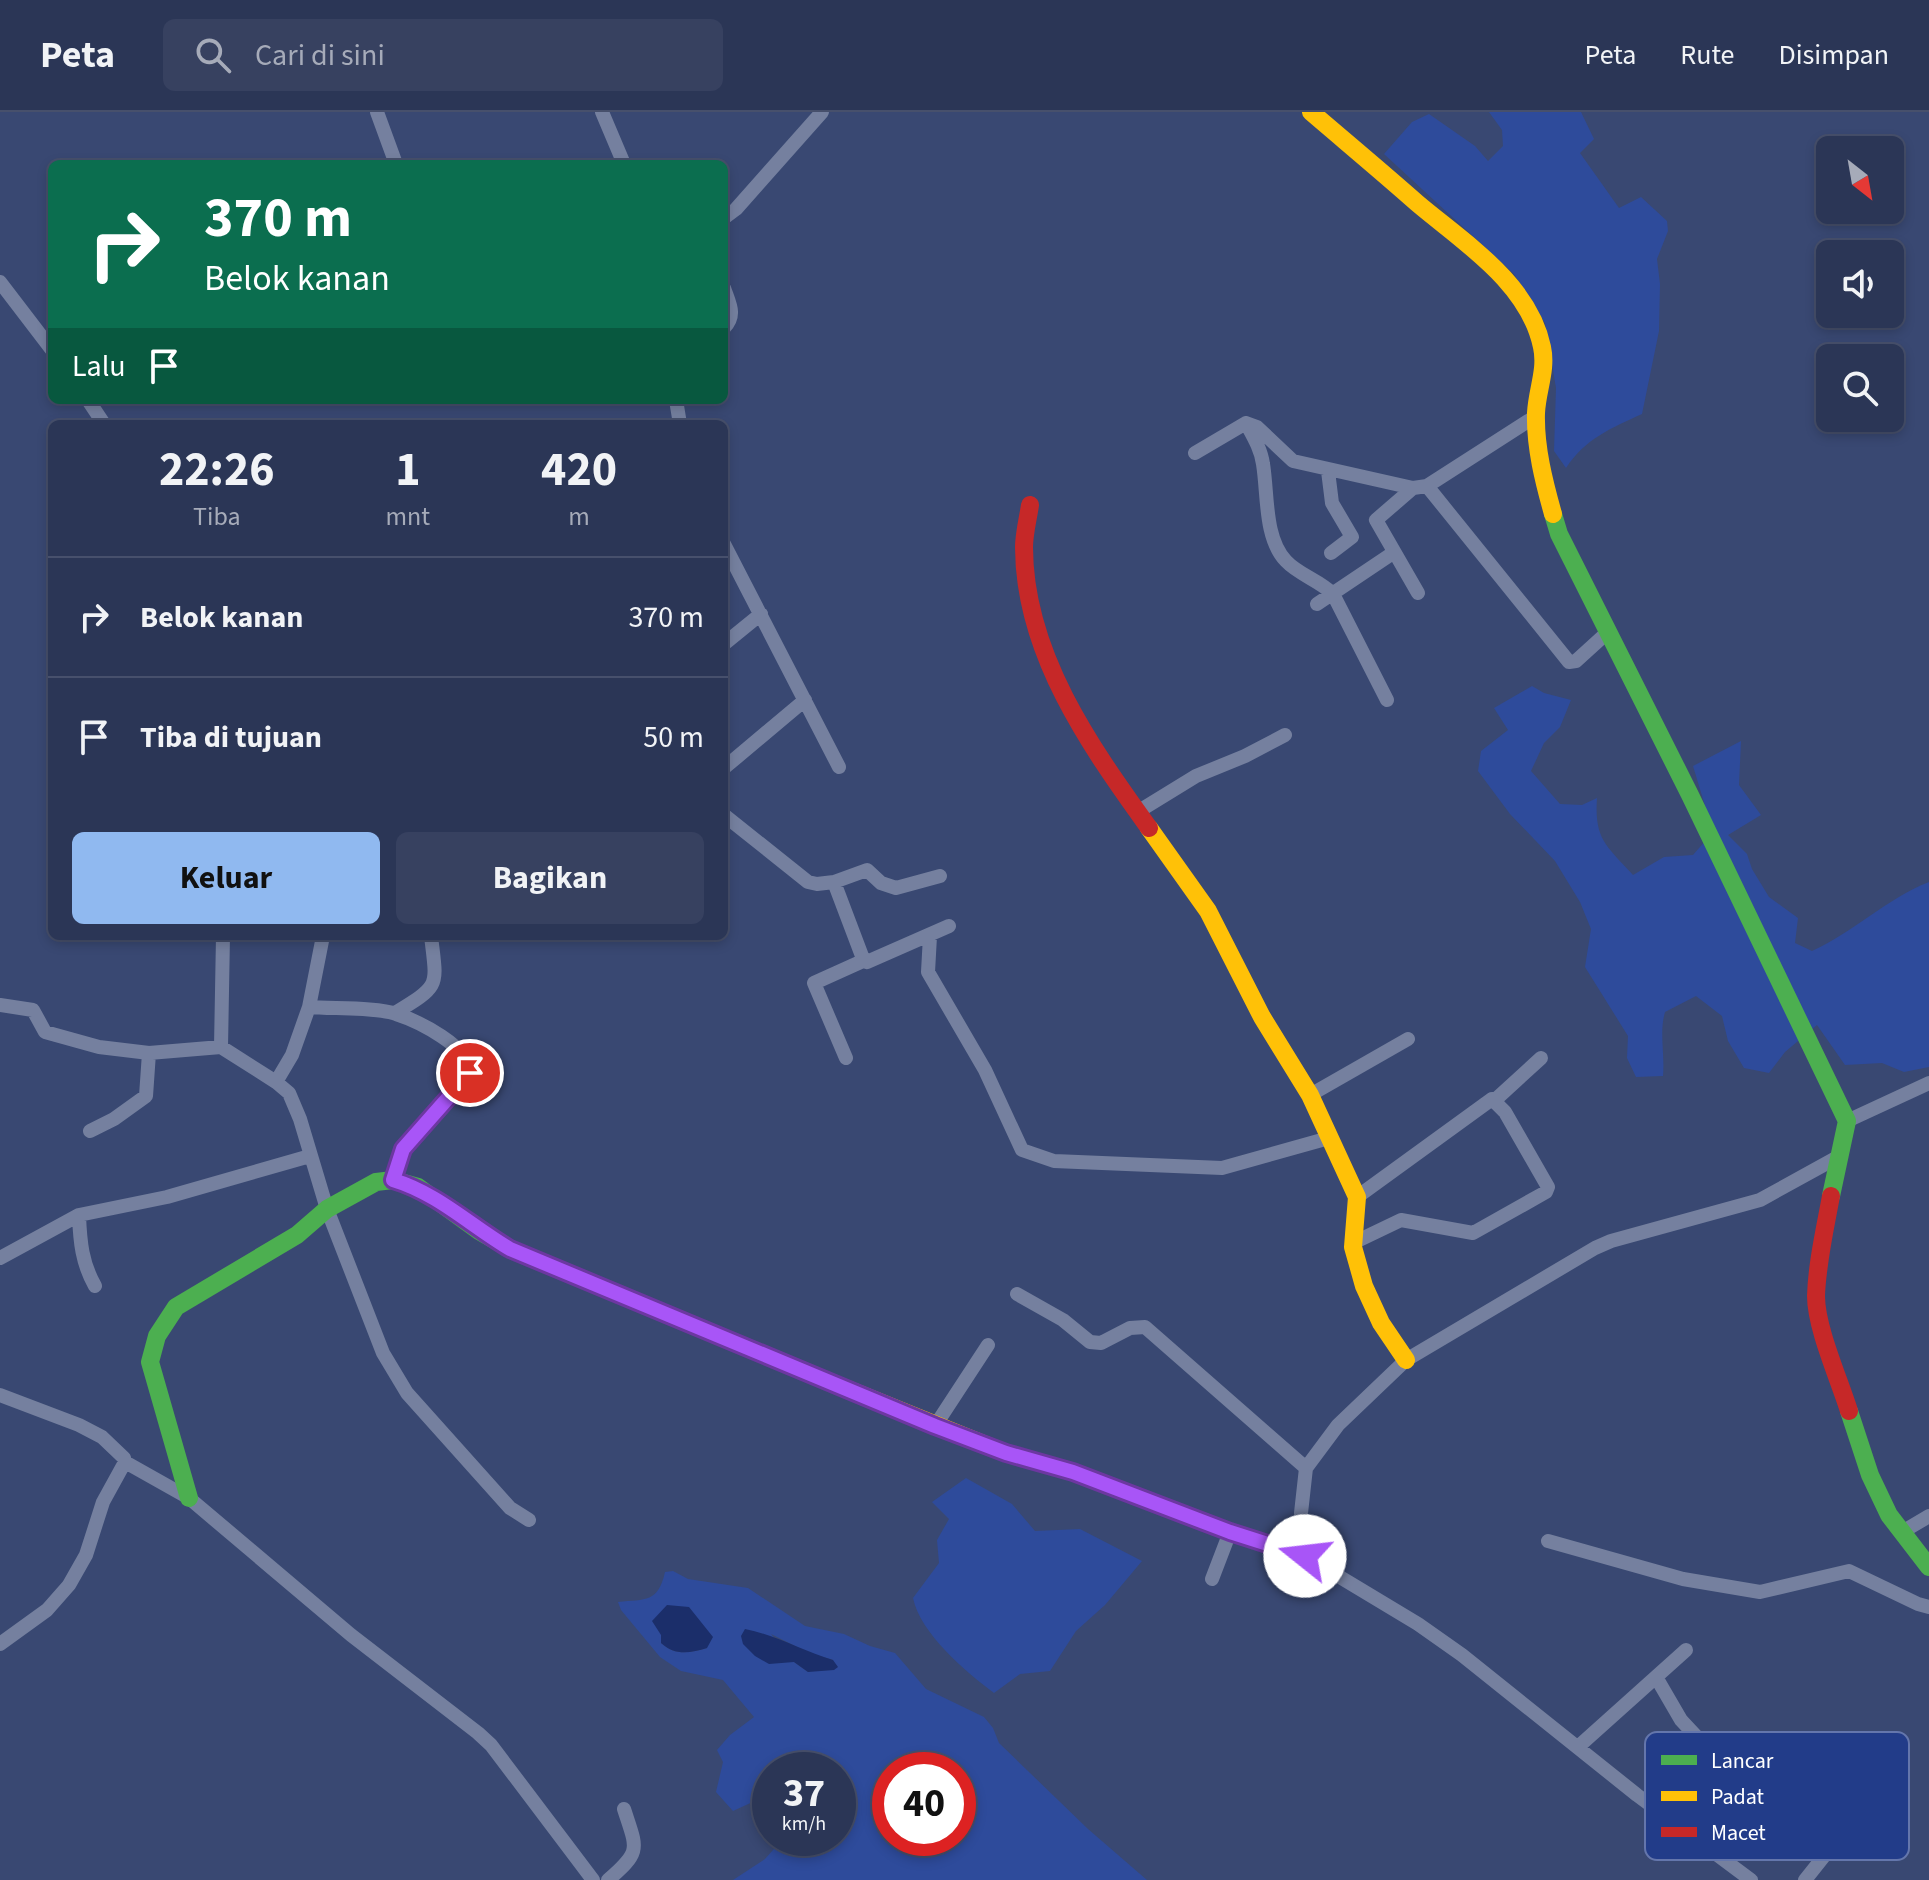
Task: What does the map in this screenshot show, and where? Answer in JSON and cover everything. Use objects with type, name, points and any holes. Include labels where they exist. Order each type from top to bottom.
[{"type":"street","points":[[377,112],[395,160]]},
{"type":"street","points":[[602,112],[622,160]]},
{"type":"street","points":[[728,215],[822,112]]},
{"type":"street","points":[[1311,112],[1502,276],[1527,308],[1538,332],[1544,362],[1536,416],[1548,497],[1559,534],[1847,1121],[1821,1250],[1817,1308],[1863,1458],[1889,1515],[1929,1567]]},
{"type":"street","points":[[0,282],[48,345]]},
{"type":"street","points":[[728,300],[732,312],[728,323]]},
{"type":"street","points":[[1418,593],[1376,520],[1420,487],[1536,416]]},
{"type":"street","points":[[1246,423],[1257,427],[1293,461],[1328,471],[1420,487],[1569,662],[1576,661],[1609,631]]},
{"type":"street","points":[[1195,453],[1246,423]]},
{"type":"street","points":[[1246,423],[1263,461],[1272,533],[1278,551],[1291,566],[1321,583],[1333,594],[1387,700]]},
{"type":"street","points":[[1328,471],[1332,503],[1352,537],[1331,553]]},
{"type":"street","points":[[1030,505],[1024,546],[1028,592],[1034,620],[1070,709],[1119,786],[1208,911],[1262,1017],[1310,1095],[1357,1197],[1353,1243],[1369,1300],[1406,1360]]},
{"type":"street","points":[[728,552],[839,767]]},
{"type":"street","points":[[1317,604],[1393,553]]},
{"type":"street","points":[[728,641],[761,614]]},
{"type":"street","points":[[728,765],[805,700]]},
{"type":"street","points":[[1139,811],[1196,776],[1285,735]]},
{"type":"street","points":[[728,818],[808,882],[834,882],[867,870],[889,887],[940,876]]},
{"type":"street","points":[[834,882],[865,960]]},
{"type":"street","points":[[846,1058],[814,983],[949,926]]},
{"type":"street","points":[[930,936],[928,972],[985,1070],[1022,1150],[1054,1161],[1222,1168],[1329,1138]]},
{"type":"street","points":[[221,1047],[223,940]]},
{"type":"street","points":[[276,1082],[292,1055],[309,1007],[322,940]]},
{"type":"street","points":[[395,1013],[425,994],[434,984],[436,968],[432,940]]},
{"type":"street","points":[[0,1005],[33,1010],[45,1032],[99,1047],[149,1053],[221,1047],[289,1093],[327,1209],[383,1353],[407,1393],[510,1508],[529,1520]]},
{"type":"street","points":[[309,1007],[395,1013],[460,1049],[470,1069],[467,1078],[403,1149],[393,1180]]},
{"type":"street","points":[[1310,1095],[1408,1039]]},
{"type":"street","points":[[90,1131],[114,1119],[146,1096],[149,1053]]},
{"type":"street","points":[[1494,1101],[1541,1058]]},
{"type":"street","points":[[1847,1121],[1929,1083]]},
{"type":"street","points":[[1353,1243],[1401,1220],[1473,1233],[1548,1190],[1547,1183],[1505,1112],[1491,1099],[1357,1197]]},
{"type":"street","points":[[0,1258],[79,1215],[167,1197],[310,1156]]},
{"type":"street","points":[[1305,1556],[1301,1513],[1306,1468],[1338,1425],[1406,1360],[1595,1248],[1760,1200],[1838,1157]]},
{"type":"street","points":[[189,1498],[150,1362],[157,1336],[176,1307],[286,1242],[327,1209],[376,1182],[393,1180],[418,1187],[510,1249],[935,1426],[1305,1556],[1429,1632],[1579,1746],[1645,1801]]},
{"type":"street","points":[[79,1215],[80,1248],[85,1269],[95,1286]]},
{"type":"street","points":[[1017,1294],[1063,1320],[1090,1342],[1101,1343],[1130,1328],[1145,1327],[1306,1468]]},
{"type":"street","points":[[935,1426],[988,1345]]},
{"type":"street","points":[[0,1395],[43,1410],[102,1437],[125,1462],[189,1498],[351,1635],[491,1745],[593,1880]]},
{"type":"street","points":[[0,1644],[47,1610],[69,1585],[86,1555],[103,1502],[125,1462]]},
{"type":"street","points":[[1902,1532],[1929,1516]]},
{"type":"street","points":[[1212,1579],[1230,1532]]},
{"type":"street","points":[[1548,1541],[1683,1579],[1760,1592],[1849,1571],[1929,1607]]},
{"type":"street","points":[[1579,1746],[1686,1650]]},
{"type":"street","points":[[1656,1677],[1681,1720],[1692,1732]]},
{"type":"street","points":[[608,1880],[632,1856],[635,1844],[624,1809]]},
{"type":"street","points":[[1724,1860],[1751,1880]]},
{"type":"street","points":[[1805,1880],[1821,1860]]},
{"type":"shaded area","points":[[1489,112],[1581,112],[1594,139],[1580,153],[1619,208],[1641,197],[1667,221],[1668,231],[1657,259],[1659,331],[1642,414],[1590,442],[1566,468],[1554,451],[1556,388],[1545,323],[1514,274],[1384,154],[1412,122],[1429,114],[1475,146],[1488,161],[1503,146],[1502,130]]},
{"type":"shaded area","points":[[1532,686],[1544,693],[1571,700],[1560,727],[1544,743],[1531,771],[1560,804],[1582,805],[1597,798],[1600,833],[1609,849],[1633,875],[1664,857],[1693,855],[1713,832],[1693,766],[1741,741],[1739,785],[1761,815],[1728,835],[1747,854],[1769,897],[1798,918],[1795,943],[1812,951],[1842,935],[1898,897],[1929,882],[1929,1067],[1904,1072],[1882,1063],[1845,1065],[1817,1025],[1785,1052],[1769,1073],[1744,1068],[1728,1041],[1722,1016],[1696,996],[1665,1012],[1662,1028],[1663,1076],[1636,1077],[1627,1058],[1628,1036],[1585,967],[1591,929],[1580,902],[1555,861],[1510,814],[1478,771],[1481,751],[1508,730],[1494,708]]},
{"type":"shaded area","points":[[966,1478],[1012,1504],[1035,1531],[1080,1529],[1142,1561],[1105,1605],[1076,1631],[1050,1671],[1020,1674],[994,1693],[934,1638],[917,1611],[913,1598],[939,1563],[937,1540],[949,1519],[932,1502]]},
{"type":"shaded area","points":[[673,1571],[688,1579],[748,1588],[805,1626],[844,1634],[895,1653],[926,1689],[984,1717],[999,1743],[1088,1829],[1147,1880],[733,1880],[768,1856],[856,1856],[856,1752],[752,1752],[752,1802],[733,1811],[716,1792],[723,1762],[717,1750],[730,1735],[754,1717],[723,1680],[681,1671],[660,1657],[621,1610],[618,1602],[649,1598],[662,1582],[665,1572]],"holes":[[[771,1634],[809,1653],[833,1660],[808,1672],[794,1662]],[[661,1635],[707,1648],[677,1652],[661,1643]]]},
{"type":"shaded area","points":[[667,1605],[689,1607],[713,1637],[707,1648],[683,1652],[661,1643],[661,1635],[652,1621]]},
{"type":"shaded area","points":[[745,1629],[833,1660],[838,1667],[808,1672],[794,1662],[769,1664],[743,1644],[741,1636]]},
{"type":"traffic: fast","points":[[1553,514],[1559,534],[1690,795],[1847,1121],[1831,1196]]},
{"type":"traffic: fast","points":[[189,1498],[150,1362],[157,1336],[176,1307],[297,1235],[327,1209],[376,1182],[393,1180],[418,1187],[510,1249],[840,1386]]},
{"type":"traffic: fast","points":[[1849,1411],[1870,1475],[1889,1515],[1929,1567]]},
{"type":"traffic: slow","points":[[1311,112],[1492,266],[1523,303],[1535,324],[1542,347],[1543,372],[1536,426],[1553,514]]},
{"type":"traffic: slow","points":[[1149,828],[1208,911],[1262,1017],[1310,1095],[1357,1197],[1353,1247],[1364,1286],[1381,1323],[1406,1360]]},
{"type":"traffic: slow","points":[[840,1386],[1006,1453],[1073,1472],[1230,1532],[1305,1556]]},
{"type":"traffic: jam","points":[[1030,505],[1024,542],[1027,586],[1035,624],[1048,661],[1084,731],[1149,828]]},
{"type":"traffic: jam","points":[[1831,1196],[1818,1271],[1817,1309],[1849,1411]]},
{"type":"route","points":[[470,1073],[403,1149],[393,1180],[418,1187],[510,1249],[935,1426],[1305,1556]]}]
